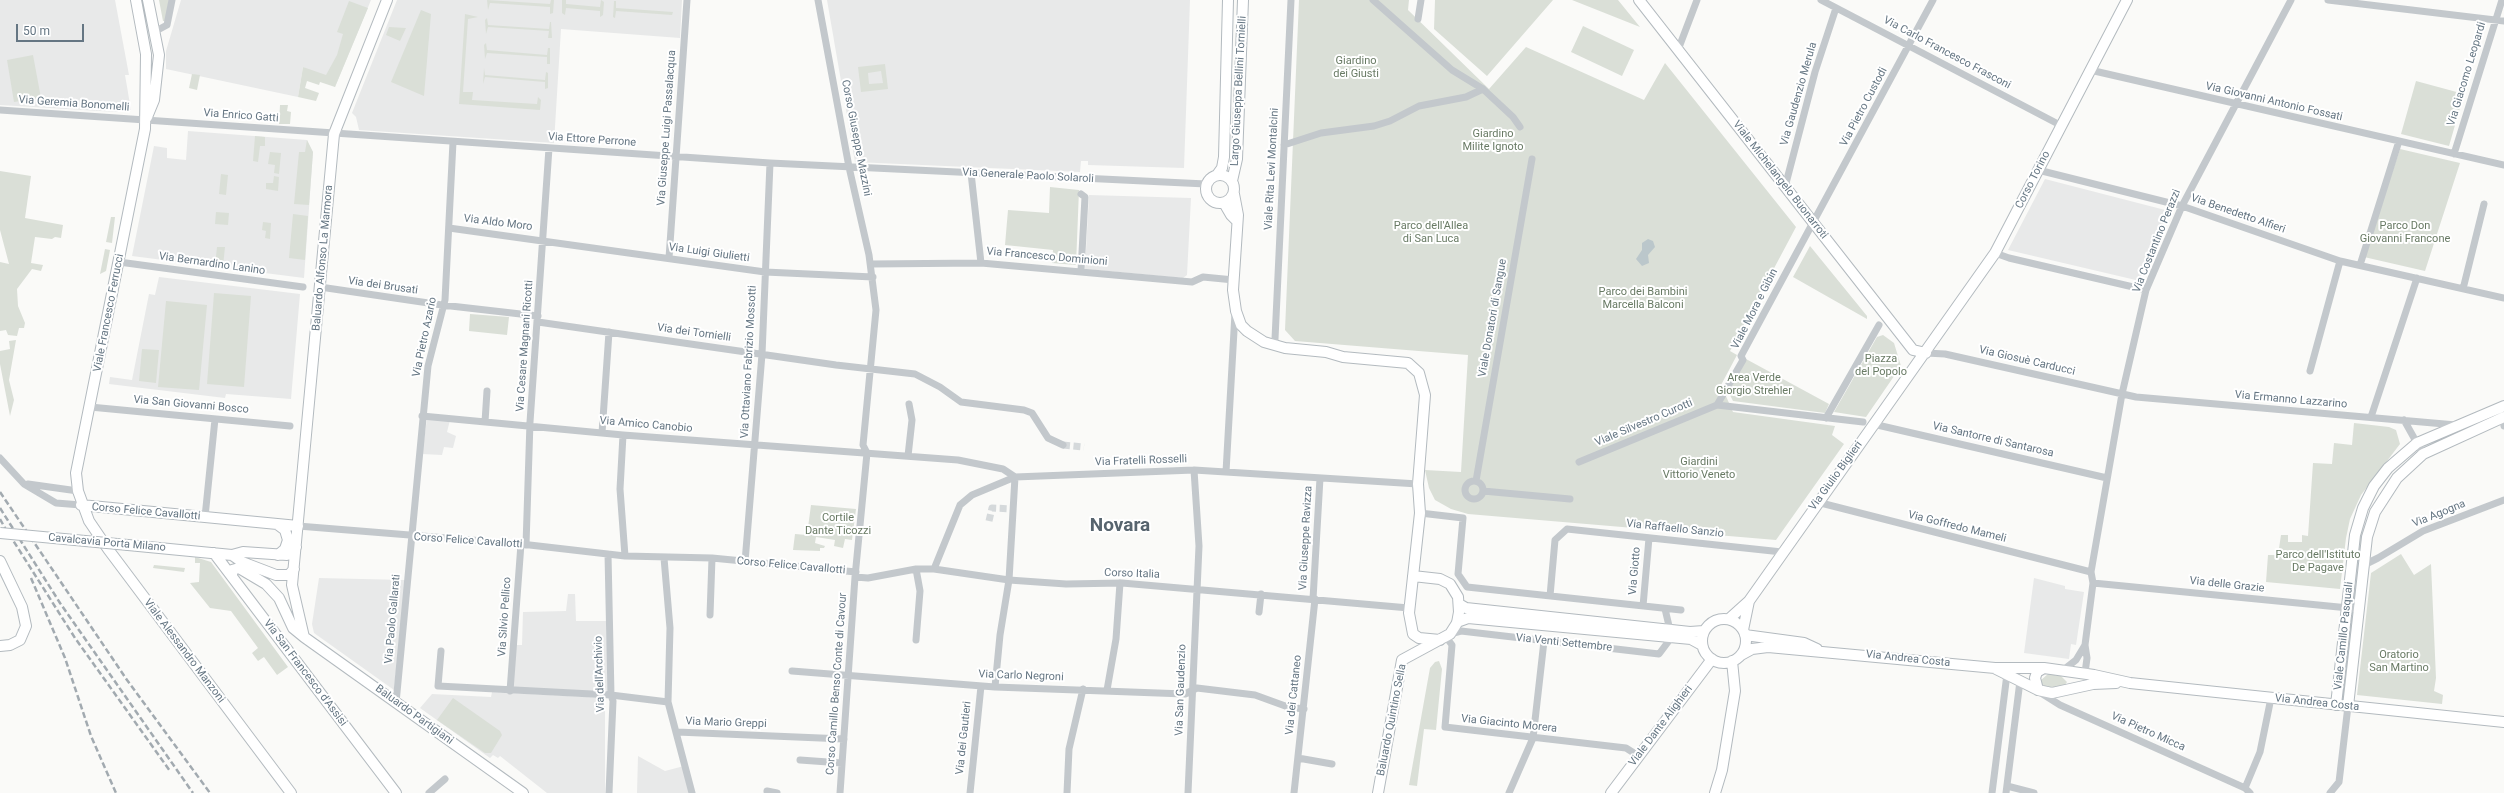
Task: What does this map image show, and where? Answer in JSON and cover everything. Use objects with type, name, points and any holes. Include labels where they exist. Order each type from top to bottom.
[{"type":"street","points":[[136,0],[146,54],[146,120]]},
{"type":"street","points":[[146,120],[154,100],[159,55],[148,0]]},
{"type":"street","points":[[154,32],[167,25],[172,0]]},
{"type":"street","name":"Baluardo Alfonso La Marmora","points":[[304,637],[292,585],[334,134],[387,0]]},
{"type":"street","name":"Via Giuseppe Luigi Passalacqua","points":[[669,258],[687,0]]},
{"type":"street","name":"Corso Giuseppe Mazzini","points":[[818,0],[849,167],[873,279],[876,310],[863,445],[867,453]]},
{"type":"street","name":"Largo Giuseppa Bellini Tornielli","points":[[1217,175],[1222,168],[1224,157],[1228,0]]},
{"type":"street","name":"Largo Giuseppa Bellini Tornielli","points":[[1232,180],[1237,159],[1243,0]]},
{"type":"street","name":"Viale Rita Levi Montalcini","points":[[1275,339],[1291,0]]},
{"type":"street","points":[[1373,0],[1452,70],[1483,89],[1513,117],[1520,127]]},
{"type":"street","points":[[1418,19],[1421,0]]},
{"type":"street","name":"Viale Michelangelo Buonarroti","points":[[1639,0],[1913,350],[1926,353]]},
{"type":"street","points":[[1678,50],[1697,0]]},
{"type":"street","name":"Via Carlo Francesco Frasconi","points":[[1821,0],[2062,126]]},
{"type":"street","name":"Via Pietro Custodi","points":[[1813,223],[1933,0]]},
{"type":"street","name":"Corso Torino","points":[[1926,353],[1996,253],[2127,0]]},
{"type":"street","name":"Via Costantino Perazzi","points":[[2085,674],[2087,658],[2085,645],[2093,583],[2091,572],[2122,394],[2146,290],[2182,206],[2291,0]]},
{"type":"street","points":[[2328,0],[2504,21]]},
{"type":"street","points":[[2391,7],[2396,0]]},
{"type":"street","name":"Via Giacomo Leopardi","points":[[2454,154],[2502,0]]},
{"type":"street","name":"Via Gaudenzio Merula","points":[[1785,187],[1815,72],[1836,8]]},
{"type":"street","name":"Via Giovanni Antonio Fossati","points":[[2090,70],[2504,165]]},
{"type":"street","points":[[1283,149],[1321,133],[1374,126],[1390,121],[1419,106],[1466,97],[1483,89]]},
{"type":"street","name":"Via Geremia Bonomelli","points":[[0,110],[146,120]]},
{"type":"street","name":"Via Enrico Gatti","points":[[146,120],[334,134]]},
{"type":"street","name":"Viale Francesco Ferrucci","points":[[82,505],[78,491],[76,473],[146,120]]},
{"type":"street","name":"Via Ettore Perrone","points":[[334,134],[849,167]]},
{"type":"street","points":[[2360,265],[2399,141]]},
{"type":"street","name":"Via Pietro Azario","points":[[411,537],[428,366],[443,306],[449,228],[453,142]]},
{"type":"street","name":"Via Cesare Magnani Ricotti","points":[[523,544],[550,148]]},
{"type":"street","name":"Viale Donatori di Sangue","points":[[1476,481],[1532,159]]},
{"type":"street","name":"Via Ottaviano Fabrizio Mossotti","points":[[745,562],[764,355],[765,272],[770,163]]},
{"type":"street","name":"Via Generale Paolo Solaroli","points":[[849,167],[1206,184]]},
{"type":"street","name":"Via Benedetto Alfieri","points":[[2038,170],[2182,206],[2340,261],[2504,298]]},
{"type":"street","points":[[971,173],[981,262]]},
{"type":"street","points":[[1226,472],[1236,311],[1234,280],[1238,210],[1232,180],[1225,176],[1217,175],[1206,184],[1206,192],[1210,199],[1216,203],[1224,203],[1234,194]]},
{"type":"street","points":[[1081,271],[1085,195]]},
{"type":"street","points":[[1224,203],[1231,215],[1238,221]]},
{"type":"street","points":[[2463,288],[2484,204]]},
{"type":"street","name":"Viale Mora e Gibin","points":[[1718,404],[1743,360],[1741,356],[1813,223]]},
{"type":"street","name":"Via Aldo Moro","points":[[449,228],[543,240]]},
{"type":"street","name":"Via Luigi Giulietti","points":[[543,240],[765,272],[873,279]]},
{"type":"street","points":[[1996,253],[2009,258],[2146,290]]},
{"type":"street","points":[[2310,371],[2340,261]]},
{"type":"street","name":"Via Bernardino Lanino","points":[[119,262],[303,287]]},
{"type":"street","name":"Via Francesco Dominioni","points":[[871,264],[981,262],[1192,282],[1203,277],[1234,280]]},
{"type":"street","points":[[2370,417],[2417,278]]},
{"type":"street","name":"Via dei Brusati","points":[[320,287],[538,319]]},
{"type":"street","points":[[1236,311],[1241,325],[1247,331],[1264,342],[1285,348],[1326,352],[1343,357],[1408,363],[1419,373],[1424,395],[1418,484],[1420,513],[1409,608],[1410,630],[1418,638],[1443,638],[1458,622],[1458,597],[1446,582],[1440,579],[1413,576]]},
{"type":"street","name":"Via dei Tornielli","points":[[538,319],[609,332],[764,355],[915,374],[940,387],[961,402],[1032,413],[1048,438],[1063,445]]},
{"type":"street","points":[[1826,418],[1880,325]]},
{"type":"street","points":[[602,433],[609,332]]},
{"type":"street","name":"Via Giosuè Carducci","points":[[1926,353],[1945,354],[2122,394]]},
{"type":"street","name":"Via Giulio Biglieri","points":[[1729,619],[1749,601],[1817,502],[1868,423],[1926,353]]},
{"type":"street","points":[[485,422],[487,391]]},
{"type":"street","name":"Via Ermanno Lazzarino","points":[[2122,394],[2136,398],[2458,425]]},
{"type":"street","points":[[908,456],[912,420],[909,404]]},
{"type":"street","name":"Via Santorre di Santarosa","points":[[1718,404],[1868,423],[2108,478]]},
{"type":"street","name":"Viale Silvestro Curotti","points":[[1579,462],[1718,404]]},
{"type":"street","name":"Via San Giovanni Bosco","points":[[90,407],[290,426]]},
{"type":"street","points":[[2503,420],[2504,407]]},
{"type":"street","name":"Viale Camillo Pasquali","points":[[2336,705],[2355,535],[2363,508],[2374,486],[2388,468],[2417,443],[2504,407]]},
{"type":"street","name":"Via Amico Canobio","points":[[424,416],[623,435],[867,453]]},
{"type":"street","points":[[205,517],[215,418]]},
{"type":"street","points":[[2404,420],[2423,454]]},
{"type":"street","name":"Viale Camillo Pasquali","points":[[2348,706],[2367,537],[2375,512],[2397,478],[2423,454],[2503,420]]},
{"type":"street","points":[[623,435],[620,488],[625,556]]},
{"type":"street","points":[[855,575],[867,453]]},
{"type":"street","name":"Via Fratelli Rosselli","points":[[867,453],[958,460],[1003,469],[1015,477],[1194,470],[1418,484]]},
{"type":"street","points":[[0,458],[24,484],[56,503],[82,505]]},
{"type":"street","name":"Via San Gaudenzio","points":[[1188,793],[1199,546],[1194,470]]},
{"type":"street","points":[[934,569],[960,505],[972,495],[1015,477],[1009,580],[1000,635],[995,687]]},
{"type":"street","name":"Via Giuseppe Ravizza","points":[[1314,599],[1320,478]]},
{"type":"street","points":[[1476,481],[1481,483],[1483,491],[1478,499],[1472,499],[1466,496],[1465,486],[1470,482],[1476,481]]},
{"type":"street","points":[[24,484],[78,491]]},
{"type":"street","points":[[1483,491],[1570,499]]},
{"type":"street","name":"Via Agogna","points":[[2364,563],[2373,561],[2423,531],[2504,500]]},
{"type":"street","name":"Via Goffredo Mameli","points":[[1817,502],[2091,572]]},
{"type":"street","name":"Corso Felice Cavallotti","points":[[82,505],[411,537],[523,544],[625,556],[712,558],[855,575]]},
{"type":"street","name":"Viale Alessandro Manzoni","points":[[82,505],[108,549],[291,793]]},
{"type":"street","points":[[1420,513],[1463,518],[1458,574],[1465,585],[1681,610]]},
{"type":"street","points":[[275,524],[283,527],[287,536],[287,546],[281,555]]},
{"type":"street","name":"Via Raffaello Sanzio","points":[[1550,596],[1554,540],[1567,529],[1782,552]]},
{"type":"street","name":"Cavalcavia Porta Milano","points":[[0,533],[232,555]]},
{"type":"street","name":"Via Paolo Gallarati","points":[[396,702],[411,537]]},
{"type":"street","name":"Via Giotto","points":[[1643,606],[1649,538]]},
{"type":"street","name":"Via Silvio Pellico","points":[[510,691],[523,544]]},
{"type":"street","points":[[232,555],[243,552],[281,555],[294,552],[296,547]]},
{"type":"street","name":"Via San Francesco d'Assisi","points":[[214,553],[396,793]]},
{"type":"street","name":"Via dell'Archivio","points":[[608,554],[612,701],[609,793]]},
{"type":"street","points":[[232,555],[242,562],[276,575],[289,575],[294,566],[281,555]]},
{"type":"street","name":"Via Mario Greppi","points":[[664,558],[670,628],[668,702],[677,732],[844,739]]},
{"type":"street","points":[[710,616],[712,558]]},
{"type":"street","points":[[0,561],[22,606],[26,626],[20,640],[10,645],[0,646]]},
{"type":"street","name":"Baluardo Partigiani","points":[[232,576],[232,570],[239,568],[266,584],[279,598],[293,628],[304,637],[523,793]]},
{"type":"street","points":[[916,569],[920,591],[916,640]]},
{"type":"street","name":"Corso Italia","points":[[855,575],[868,578],[916,569],[934,569],[1009,580],[1066,584],[1121,583],[1409,608]]},
{"type":"street","name":"Corso Camillo Benso Conte di Cavour","points":[[840,793],[855,575]]},
{"type":"street","points":[[1107,690],[1121,583]]},
{"type":"street","name":"Via delle Grazie","points":[[2093,583],[2359,608]]},
{"type":"street","points":[[1259,612],[1260,594]]},
{"type":"street","name":"Via dei Cattaneo","points":[[1294,793],[1304,709],[1314,599]]},
{"type":"street","name":"Via Giulio Biglieri","points":[[1744,632],[1749,601]]},
{"type":"street","name":"Via Venti Settembre","points":[[1459,604],[1466,608],[1671,634],[1691,639],[1702,645]]},
{"type":"street","points":[[1665,609],[1671,634]]},
{"type":"street","name":"Via Venti Settembre","points":[[1458,622],[1468,618],[1671,634],[1704,631]]},
{"type":"street","points":[[1729,619],[1744,632],[1745,647],[1741,655],[1732,661],[1722,662],[1712,659],[1702,645],[1704,631],[1714,621],[1729,619]]},
{"type":"street","name":"Via Venti Settembre","points":[[1443,638],[1461,631],[1659,654],[1671,634]]},
{"type":"street","name":"Via Andrea Costa","points":[[1744,632],[1804,643],[1821,651]]},
{"type":"street","name":"Baluardo Quintino Sella","points":[[1378,793],[1402,660],[1443,638]]},
{"type":"street","name":"Via Giacinto Morera","points":[[1443,638],[1452,645],[1444,728],[1626,748],[1637,755]]},
{"type":"street","points":[[1509,793],[1533,738],[1544,641]]},
{"type":"street","points":[[2074,689],[2065,671],[2076,660],[2085,645]]},
{"type":"street","name":"Via Andrea Costa","points":[[1741,655],[1752,649],[1768,647],[1996,668],[2044,668],[2130,683],[2504,722]]},
{"type":"street","points":[[441,651],[438,686],[510,691],[611,695],[668,702]]},
{"type":"street","name":"Viale Dante Alighieri","points":[[1611,793],[1637,755],[1712,659]]},
{"type":"street","points":[[1715,793],[1722,770],[1735,690],[1732,661]]},
{"type":"street","name":"Via Andrea Costa","points":[[1996,668],[2038,690],[2052,693],[2093,684],[2130,683]]},
{"type":"street","points":[[2038,690],[2035,678],[2037,672],[2044,668]]},
{"type":"street","name":"Via Carlo Negroni","points":[[792,671],[995,687],[1083,689],[1185,694],[1197,688],[1255,695],[1288,707],[1304,709]]},
{"type":"street","points":[[1992,793],[2007,674]]},
{"type":"street","points":[[2074,689],[2085,674]]},
{"type":"street","points":[[2020,681],[2006,789],[2034,793]]},
{"type":"street","name":"Via dei Gautieri","points":[[970,793],[981,686]]},
{"type":"street","points":[[1067,793],[1069,749],[1083,689]]},
{"type":"street","name":"Via Pietro Micca","points":[[2038,690],[2060,705],[2247,791]]},
{"type":"street","points":[[2247,791],[2260,752],[2271,698]]},
{"type":"street","points":[[2330,793],[2339,782],[2348,706]]},
{"type":"street","points":[[677,732],[692,793]]},
{"type":"street","points":[[1298,758],[1332,764]]},
{"type":"street","points":[[800,760],[842,763]]},
{"type":"street","points":[[429,793],[445,779]]},
{"type":"street","points":[[767,791],[777,793]]},
{"type":"shaded area","points":[[0,0],[115,0],[129,75],[125,75],[131,110],[116,112],[0,105]]},
{"type":"shaded area","points":[[181,0],[371,0],[335,87],[303,67],[298,97],[166,69],[166,51]]},
{"type":"shaded area","points":[[397,0],[682,0],[680,38],[561,29],[554,143],[359,130],[356,117],[352,113]]},
{"type":"shaded area","points":[[827,0],[1190,0],[1184,168],[1088,165],[1088,161],[1081,161],[1080,172],[855,162]]},
{"type":"shaded area","points":[[188,131],[307,140],[313,152],[304,278],[132,256],[154,146],[167,148],[167,158],[186,160]]},
{"type":"shaded area","points":[[2045,179],[2169,211],[2140,281],[2008,250]]},
{"type":"shaded area","points":[[1089,195],[1191,198],[1187,275],[1183,278],[1085,269]]},
{"type":"shaded area","points":[[1648,239],[1653,241],[1655,247],[1648,255],[1649,263],[1642,266],[1636,259],[1642,250],[1642,243]]},
{"type":"shaded area","points":[[159,277],[300,294],[291,399],[226,394],[225,398],[109,384],[110,377],[132,380],[149,294],[155,295]]},
{"type":"shaded area","points":[[427,419],[450,420],[447,432],[456,436],[453,448],[444,447],[442,455],[422,454]]},
{"type":"shaded area","points":[[319,578],[405,580],[394,690],[314,633],[312,624]]},
{"type":"shaded area","points":[[2034,578],[2065,586],[2065,589],[2084,592],[2076,645],[2071,644],[2069,659],[2024,653]]},
{"type":"shaded area","points":[[568,594],[575,594],[576,621],[606,621],[609,693],[511,689],[516,645],[522,645],[523,612],[566,611]]},
{"type":"shaded area","points":[[492,692],[605,698],[605,793],[547,793],[500,756],[498,758],[493,755],[490,758],[420,708],[432,694],[491,697]]},
{"type":"shaded area","points":[[638,756],[665,771],[684,766],[689,793],[637,793]]},
{"type":"green space","points":[[159,0],[169,0],[165,21],[163,21]]},
{"type":"green space","points":[[487,0],[550,4],[551,0],[554,0],[553,13],[550,14],[550,7],[490,3],[488,10]]},
{"type":"green space","points":[[562,0],[566,0],[566,4],[600,7],[601,0],[604,2],[603,15],[600,17],[600,11],[566,8],[565,15],[562,13]]},
{"type":"green space","points":[[1299,0],[1409,0],[1408,10],[1489,89],[1526,47],[1644,100],[1665,63],[1796,227],[1730,351],[1737,355],[1721,385],[1733,412],[1835,426],[1832,435],[1844,444],[1776,540],[1468,514],[1451,509],[1435,500],[1429,488],[1425,470],[1461,472],[1468,355],[1295,341],[1285,330]]},
{"type":"green space","points":[[1435,0],[1553,0],[1487,76],[1434,29]]},
{"type":"green space","points":[[1572,0],[1618,0],[1640,27]]},
{"type":"green space","points":[[349,1],[368,8],[335,87],[320,82],[319,85],[307,81],[305,88],[319,93],[316,101],[298,97],[303,67],[326,75],[337,55],[343,34],[337,32]]},
{"type":"green space","points":[[614,1],[616,1],[616,8],[673,12],[672,15],[616,11],[615,18],[613,17]]},
{"type":"green space","points":[[421,10],[431,14],[424,96],[391,82]]},
{"type":"green space","points":[[465,14],[478,17],[468,19],[463,92],[473,92],[472,100],[537,104],[538,97],[541,100],[540,110],[459,104]]},
{"type":"green space","points":[[487,18],[488,25],[549,29],[551,22],[552,38],[548,38],[549,31],[488,27],[486,34],[485,20]]},
{"type":"green space","points":[[1583,26],[1634,50],[1622,76],[1571,52]]},
{"type":"green space","points":[[389,27],[406,28],[400,41],[386,35]]},
{"type":"green space","points":[[486,43],[487,50],[547,55],[548,48],[550,48],[550,64],[547,64],[547,57],[487,53],[485,59],[484,45]]},
{"type":"green space","points":[[33,55],[41,98],[14,102],[7,60]]},
{"type":"green space","points":[[885,64],[888,89],[861,92],[858,67]],"holes":[[[881,71],[883,83],[869,84],[868,73]]]},
{"type":"green space","points":[[484,68],[485,75],[545,80],[546,72],[548,73],[548,88],[545,89],[545,82],[485,77],[483,84]]},
{"type":"green space","points":[[192,74],[200,75],[197,90],[189,88]]},
{"type":"green space","points":[[2416,81],[2464,94],[2449,146],[2401,134]]},
{"type":"green space","points":[[280,105],[288,105],[287,111],[291,112],[290,124],[279,124]]},
{"type":"green space","points":[[255,136],[265,137],[265,146],[260,146],[258,162],[253,161]]},
{"type":"green space","points":[[307,140],[313,152],[309,205],[294,204],[299,152],[305,152]]},
{"type":"green space","name":"Parco Don Giovanni Francone","points":[[2400,149],[2460,163],[2425,271],[2364,257]]},
{"type":"green space","points":[[270,152],[281,153],[279,174],[274,173],[275,165],[268,164]]},
{"type":"green space","points":[[0,171],[31,176],[25,218],[63,225],[61,238],[55,237],[52,239],[35,237],[31,263],[43,265],[41,271],[32,269],[17,289],[18,306],[25,323],[24,328],[19,328],[17,336],[8,335],[6,330],[0,331],[0,262],[9,264],[0,230]]},
{"type":"green space","points":[[221,174],[228,175],[226,195],[219,194]]},
{"type":"green space","points":[[274,176],[279,177],[278,191],[266,189],[266,183],[273,183]]},
{"type":"green space","points":[[1050,187],[1079,190],[1076,265],[1052,263],[1053,250],[1005,245],[1008,210],[1049,213]]},
{"type":"green space","points":[[216,212],[229,213],[228,225],[215,224]]},
{"type":"green space","points":[[293,214],[308,216],[305,260],[289,258]]},
{"type":"green space","points":[[111,217],[115,217],[112,243],[106,242]]},
{"type":"green space","points":[[263,222],[271,223],[270,239],[265,238],[266,231],[262,230]]},
{"type":"green space","points":[[1810,246],[1867,316],[1867,319],[1793,277]]},
{"type":"green space","points":[[217,247],[225,247],[223,266],[215,266]]},
{"type":"green space","points":[[105,249],[110,250],[106,271],[100,274]]},
{"type":"green space","points":[[214,293],[251,296],[244,387],[207,384]]},
{"type":"green space","points":[[166,301],[207,305],[199,390],[158,387]]},
{"type":"green space","points":[[470,314],[509,317],[507,335],[469,331]]},
{"type":"green space","name":"Piazza del Popolo","points":[[1883,335],[1894,343],[1901,366],[1866,417],[1834,412],[1877,337]]},
{"type":"green space","points":[[16,340],[9,380],[14,400],[10,416],[0,364],[0,351],[10,349],[9,341]]},
{"type":"green space","points":[[142,349],[159,350],[156,383],[139,381]]},
{"type":"green space","name":"Area Verde Giorgio Strehler","points":[[1746,359],[1829,404],[1825,413],[1733,401],[1728,391]]},
{"type":"green space","name":"Parco dell'Istituto De Pagave","points":[[2354,423],[2389,427],[2396,430],[2400,444],[2361,495],[2350,519],[2346,538],[2340,589],[2266,582],[2268,555],[2278,555],[2281,535],[2288,535],[2288,542],[2302,542],[2302,535],[2308,536],[2313,463],[2332,464],[2334,443],[2352,445]]},
{"type":"green space","name":"Cortile Dante Ticozzi","points":[[811,505],[856,509],[852,540],[845,539],[843,548],[834,546],[835,540],[816,537],[815,543],[825,546],[824,548],[820,548],[820,551],[793,550],[795,534],[807,535]]},
{"type":"green space","name":"Oratorio San Martino","points":[[2401,554],[2414,575],[2431,564],[2436,678],[2434,691],[2443,695],[2442,704],[2357,695],[2371,573]]},
{"type":"green space","points":[[195,557],[211,562],[288,667],[277,675],[264,657],[258,661],[252,653],[258,648],[231,611],[210,608],[190,583],[199,582],[200,563],[195,563]]},
{"type":"green space","points":[[154,565],[185,568],[184,572],[153,568]]},
{"type":"green space","points":[[1439,661],[1442,669],[1436,730],[1424,729],[1417,786],[1409,785],[1430,668],[1435,662]]},
{"type":"green space","points":[[2048,674],[2061,676],[2067,682],[2065,685],[2055,689],[2042,686],[2041,680]]},
{"type":"green space","points":[[453,698],[500,731],[502,735],[491,753],[485,753],[437,720]]},
{"type":"tunnel","points":[[1063,445],[1084,447]]},
{"type":"tunnel","points":[[989,521],[992,508],[1014,509]]},
{"type":"railway","points":[[0,492],[127,680],[210,793]]},
{"type":"railway","points":[[0,508],[60,603],[193,793]]},
{"type":"railway","points":[[0,519],[11,539]]},
{"type":"railway","points":[[9,534],[75,638],[170,771]]},
{"type":"railway","points":[[31,578],[65,658],[91,736],[116,793]]},
{"type":"district","name":"Novara","points":[[1120,526]]},
{"type":"park label","name":"Giardino dei Giusti","points":[[1356,67]]},
{"type":"park label","name":"Giardino Milite Ignoto","points":[[1493,140]]},
{"type":"park label","name":"Parco dell'Allea di San Luca","points":[[1431,232]]},
{"type":"park label","name":"Parco dei Bambini Marcella Balconi","points":[[1643,298]]},
{"type":"park label","name":"Giardini Vittorio Veneto","points":[[1699,468]]}]
